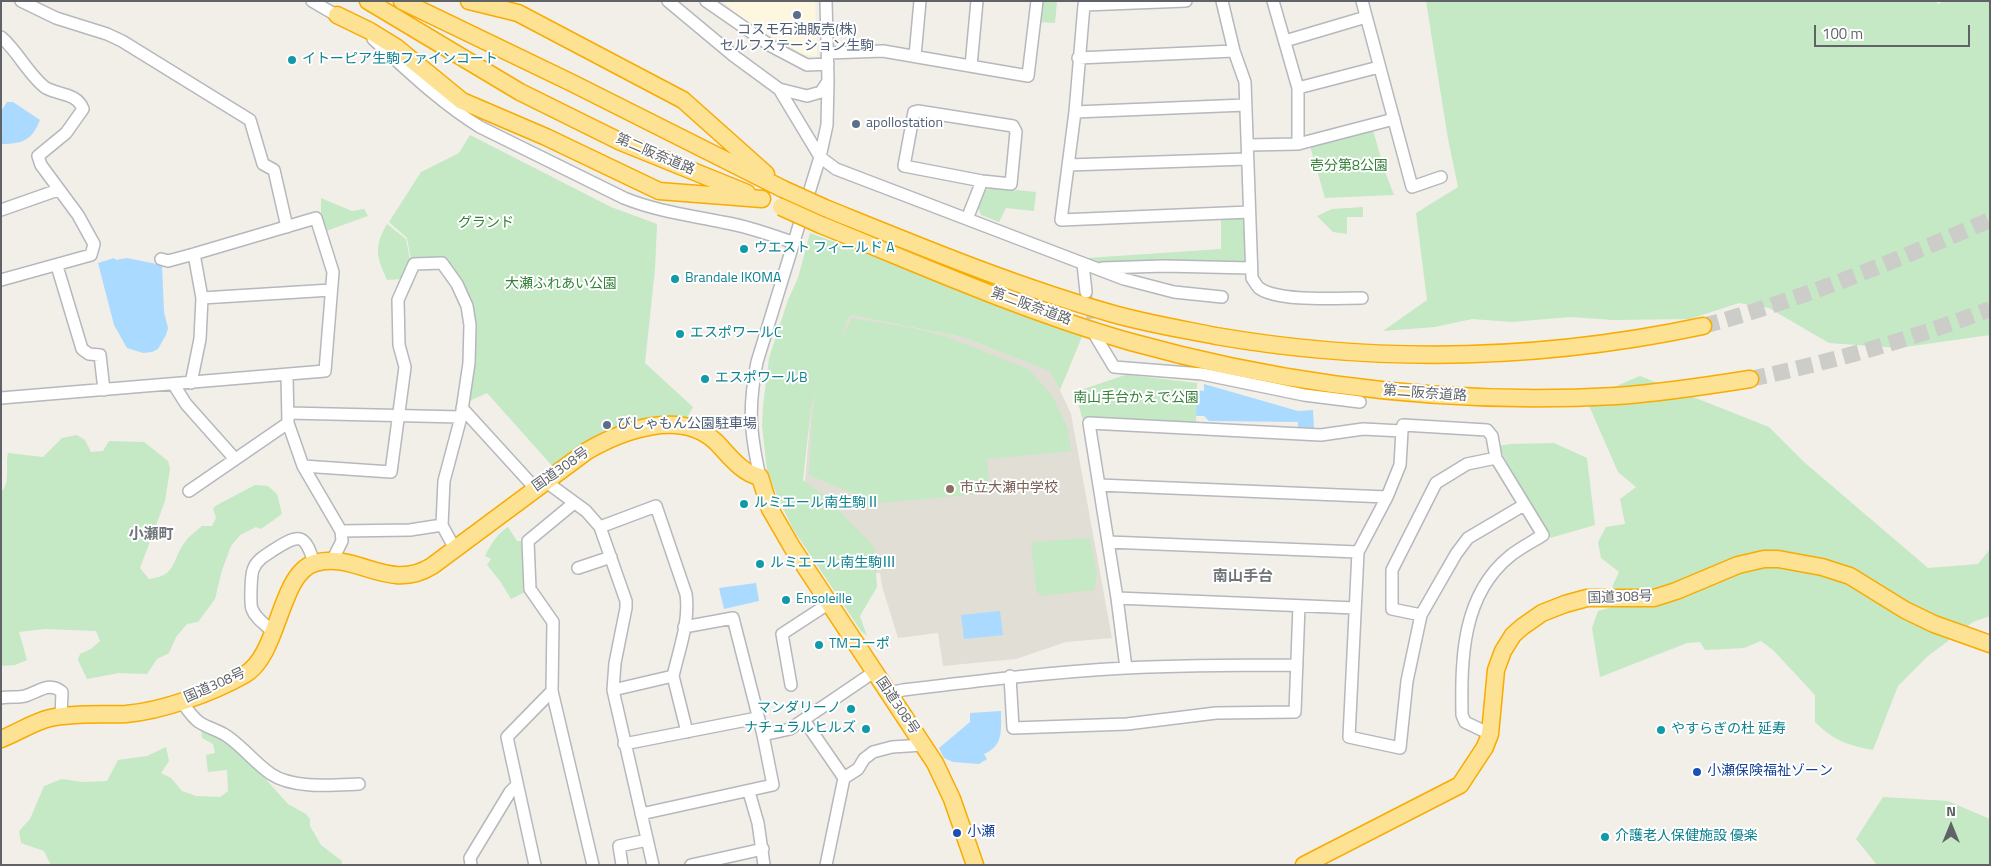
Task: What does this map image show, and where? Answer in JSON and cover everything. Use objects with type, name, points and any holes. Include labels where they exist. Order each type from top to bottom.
[{"type":"highway","name":"第二阪奈道路","points":[[368,1],[520,92],[621,142],[1021,305],[1129,341],[1206,361],[1282,376],[1403,393],[1515,398],[1618,396],[1750,379]]},
{"type":"highway","name":"第二阪奈道路","points":[[402,1],[825,208],[947,258],[1030,288],[1112,314],[1258,343],[1332,352],[1407,355],[1487,354],[1586,346],[1660,336],[1703,326]]},
{"type":"highway","points":[[469,1],[518,13],[683,100],[783,188]]},
{"type":"highway","points":[[337,15],[370,31],[396,47],[462,101],[565,146],[659,191],[762,199]]},
{"type":"highway","name":"国道308号","points":[[1,739],[42,720],[128,713],[182,702],[238,678],[252,670],[264,655],[297,578],[314,563],[332,561],[406,576],[424,571],[572,461],[603,442],[630,432],[668,424],[689,428],[709,436],[736,464],[752,476],[760,477],[770,509],[780,529],[935,763],[952,799],[975,865]]},
{"type":"highway","name":"国道308号","points":[[1304,865],[1460,785],[1485,747],[1490,734],[1496,670],[1508,643],[1513,635],[1531,620],[1554,608],[1587,598],[1644,598],[1664,595],[1751,561],[1793,561],[1841,572],[1864,583],[1905,610],[1934,624],[1990,644]]},
{"type":"street","points":[[20,1],[56,18],[107,34],[250,120],[263,164],[274,170],[287,227]]},
{"type":"street","points":[[312,1],[373,39],[437,97],[458,113],[489,131],[640,204],[675,214],[743,227],[792,242]]},
{"type":"street","points":[[668,1],[734,56],[779,89],[807,96],[821,92],[828,81]]},
{"type":"street","points":[[706,1],[778,50],[808,65],[828,58],[883,51],[1028,76],[1037,1]]},
{"type":"street","points":[[760,477],[752,438],[750,409],[753,385],[757,362],[792,242],[820,157],[827,125],[828,58],[826,1]]},
{"type":"street","points":[[914,56],[920,1]]},
{"type":"street","points":[[971,66],[977,1]]},
{"type":"street","points":[[1186,1],[1084,5],[1078,58],[1075,112],[1062,220],[1249,212]]},
{"type":"street","points":[[1222,1],[1234,51],[1244,82],[1248,145],[1250,268],[1252,278],[1258,287],[1270,293],[1288,297],[1362,298]]},
{"type":"street","points":[[1273,1],[1298,88],[1298,144]]},
{"type":"street","points":[[1362,1],[1412,187],[1441,177]]},
{"type":"street","points":[[1285,41],[1366,17]]},
{"type":"street","points":[[1,37],[44,86],[78,100],[83,109],[66,133],[38,156],[41,165],[78,215],[94,244],[91,255],[1,280]]},
{"type":"street","points":[[1078,58],[1234,51]]},
{"type":"street","points":[[1298,88],[1379,67]]},
{"type":"street","points":[[779,89],[820,157],[836,169],[1124,279],[1174,292],[1222,297]]},
{"type":"street","points":[[1075,112],[1245,105]]},
{"type":"street","points":[[918,111],[1013,126],[1016,132],[1011,184],[982,181],[904,166],[914,112],[918,111]]},
{"type":"street","points":[[1248,145],[1298,144],[1394,119]]},
{"type":"street","points":[[1068,165],[1247,159]]},
{"type":"street","points":[[967,219],[982,181]]},
{"type":"street","points":[[1,210],[58,190]]},
{"type":"street","points":[[1,398],[286,376],[326,371],[333,272],[317,220],[168,261],[161,259]]},
{"type":"street","points":[[191,383],[200,339],[202,298],[194,254]]},
{"type":"street","points":[[303,466],[391,472],[405,367],[399,344],[398,300],[414,264],[442,263],[457,284],[467,306],[470,325],[469,363],[461,413],[444,480],[442,525],[455,549]]},
{"type":"street","points":[[1083,264],[1086,292]]},
{"type":"street","points":[[57,266],[82,349],[89,354],[100,355],[104,390]]},
{"type":"street","points":[[1095,268],[1164,266],[1250,268]]},
{"type":"street","points":[[202,298],[331,290]]},
{"type":"street","points":[[1096,337],[1114,367],[1202,374],[1304,395],[1360,402]]},
{"type":"street","points":[[286,376],[288,418],[303,466],[341,531],[342,541],[332,561]]},
{"type":"street","points":[[174,385],[186,404],[234,460]]},
{"type":"street","points":[[189,491],[234,460],[288,418],[461,413],[540,485],[586,511],[600,527],[626,601],[612,690],[653,865]]},
{"type":"street","points":[[1126,668],[1117,598],[1089,423],[1321,435],[1364,429],[1402,431]]},
{"type":"street","points":[[1490,734],[1465,722],[1462,715],[1463,660],[1467,627],[1481,591],[1490,578],[1511,556],[1543,536],[1496,458],[1492,436],[1487,430],[1403,425],[1400,465],[1387,497],[1358,552],[1348,737],[1400,748],[1407,681],[1421,615],[1456,554],[1468,538],[1524,505]]},
{"type":"street","points":[[1421,615],[1392,609],[1392,570],[1436,484],[1467,464],[1496,458]]},
{"type":"street","points":[[1098,484],[1387,497]]},
{"type":"street","points":[[574,503],[528,541],[530,589],[554,622],[552,692],[593,865]]},
{"type":"street","points":[[600,527],[656,506],[686,594],[687,604],[684,627],[673,676],[687,732]]},
{"type":"street","points":[[341,531],[410,530],[442,525]]},
{"type":"street","points":[[273,632],[257,618],[252,608],[253,571],[260,559],[292,538],[300,539],[309,546],[314,563]]},
{"type":"street","points":[[1108,542],[1358,552]]},
{"type":"street","points":[[578,568],[610,556]]},
{"type":"street","points":[[1117,598],[1355,608]]},
{"type":"street","points":[[791,685],[782,634],[828,604]]},
{"type":"street","points":[[1010,676],[1014,728],[1127,724],[1216,713],[1295,712],[1299,606]]},
{"type":"street","points":[[641,814],[749,792],[773,785],[763,735],[757,718],[734,618],[684,627]]},
{"type":"street","points":[[889,693],[1010,676],[1126,668],[1200,665],[1297,665]]},
{"type":"street","points":[[763,735],[790,729],[874,672]]},
{"type":"street","points":[[612,690],[673,676]]},
{"type":"street","points":[[1,698],[24,696],[53,686],[62,692],[61,717]]},
{"type":"street","points":[[535,865],[507,737],[552,692]]},
{"type":"street","points":[[182,702],[199,722],[218,730],[234,741],[272,775],[286,781],[320,785],[358,784]]},
{"type":"street","points":[[624,744],[757,718]]},
{"type":"street","points":[[804,720],[844,778]]},
{"type":"street","points":[[826,865],[844,778],[858,769],[864,759],[873,752],[892,747],[923,745]]},
{"type":"street","points":[[471,865],[470,858],[510,792],[517,785]]},
{"type":"street","points":[[749,792],[758,823],[764,865]]},
{"type":"street","points":[[622,865],[619,846],[647,840]]},
{"type":"street","points":[[691,865],[763,849]]},
{"type":"shaded area","points":[[722,1],[815,1],[817,56],[805,55],[747,22]]},
{"type":"shaded area","name":"市立大瀬中学校","points":[[850,315],[962,337],[1051,371],[1071,414],[1112,638],[1066,642],[1016,659],[943,666],[938,633],[898,638],[882,586],[880,573],[841,573],[805,482],[811,408],[820,375]]},
{"type":"green space","points":[[1041,1],[1057,1],[1055,23],[1039,22]]},
{"type":"green space","points":[[1426,1],[1934,1],[1939,4],[1942,1],[1990,1],[1990,335],[1898,348],[1829,343],[1769,308],[1739,303],[1690,319],[1613,320],[1570,317],[1512,322],[1472,319],[1435,327],[1383,331],[1427,300],[1416,213],[1458,187],[1448,139]]},
{"type":"green space","name":"壱分第8公園","points":[[1373,130],[1384,169],[1394,195],[1325,198],[1310,146]]},
{"type":"green space","name":"大瀬ふれあい公園","points":[[470,135],[611,207],[657,224],[655,269],[645,363],[693,407],[686,420],[670,419],[554,468],[487,393],[467,402],[475,317],[465,288],[445,258],[411,259],[407,238],[389,222],[421,172],[459,153]]},
{"type":"green space","points":[[991,187],[1036,192],[1034,211],[1006,208],[999,222],[981,215],[978,208],[985,191]]},
{"type":"green space","points":[[321,198],[352,211],[364,209],[368,216],[326,231],[321,214]]},
{"type":"green space","points":[[1363,207],[1363,217],[1347,217],[1347,234],[1333,232],[1317,216],[1332,209]]},
{"type":"green space","points":[[1240,218],[1246,223],[1247,258],[1244,263],[1098,263],[1087,258],[1221,249],[1221,219]]},
{"type":"green space","points":[[387,224],[406,239],[410,260],[402,279],[387,280],[379,259],[378,246]]},
{"type":"green space","points":[[810,233],[1084,332],[1060,390],[1050,371],[962,337],[850,315],[836,347],[852,318],[912,328],[947,337],[1028,369],[1051,394],[1068,429],[1071,451],[987,459],[990,493],[868,504],[864,498],[809,475],[813,408],[817,388],[811,408],[803,480],[826,497],[874,547],[877,587],[860,616],[867,636],[861,631],[793,529],[767,470],[762,426],[769,358],[788,300],[798,278]]},
{"type":"green space","name":"南山手台かえで公園","points":[[1128,374],[1197,383],[1196,425],[1083,421],[1075,392]]},
{"type":"green space","points":[[1640,376],[1769,427],[1804,462],[1928,568],[1978,564],[1990,549],[1990,616],[1973,622],[1928,656],[1898,686],[1873,750],[1835,738],[1815,722],[1815,695],[1773,650],[1761,641],[1744,648],[1705,650],[1700,642],[1687,643],[1600,677],[1592,628],[1598,611],[1612,607],[1635,606],[1621,591],[1612,587],[1619,572],[1601,558],[1598,542],[1606,527],[1625,524],[1620,499],[1636,487],[1618,472],[1586,399]]},
{"type":"green space","points":[[77,435],[85,440],[91,452],[103,451],[109,441],[144,442],[168,461],[170,469],[165,501],[140,568],[149,579],[164,575],[169,571],[188,538],[202,526],[212,526],[216,518],[213,508],[217,505],[255,485],[268,486],[277,494],[282,514],[261,529],[256,527],[240,535],[231,546],[222,570],[215,599],[198,622],[187,624],[176,637],[169,653],[157,659],[147,674],[119,673],[87,679],[78,660],[80,654],[91,649],[100,641],[96,631],[45,629],[19,632],[27,660],[15,665],[1,666],[1,492],[7,479],[8,453],[43,457],[62,438]]},
{"type":"green space","points":[[1554,443],[1587,458],[1595,525],[1550,538],[1498,446]]},
{"type":"green space","points":[[508,527],[517,541],[522,541],[525,592],[511,599],[487,565],[491,559],[485,556],[495,540]]},
{"type":"green space","points":[[1090,538],[1097,574],[1094,590],[1041,596],[1036,590],[1031,542]]},
{"type":"green space","points":[[201,726],[212,730],[245,756],[288,804],[306,814],[310,819],[310,826],[321,845],[342,861],[341,865],[51,865],[44,851],[21,843],[19,831],[30,819],[44,786],[62,779],[82,782],[107,781],[118,760],[147,756],[166,747],[169,761],[161,773],[171,778],[182,791],[196,796],[220,797],[228,791],[227,770],[208,772],[206,755],[215,753],[213,744],[202,738]]},
{"type":"green space","points":[[1883,797],[1948,801],[1990,819],[1990,865],[1877,865],[1856,839]]},
{"type":"water","points":[[7,102],[13,102],[40,120],[34,132],[26,140],[1,144],[1,111]]},
{"type":"water","points":[[114,258],[116,260],[127,258],[162,265],[164,312],[168,328],[158,349],[152,352],[143,353],[127,348],[114,325],[98,263]]},
{"type":"water","points":[[1204,384],[1298,411],[1313,410],[1314,428],[1298,428],[1298,422],[1209,421],[1204,416],[1196,416],[1197,390],[1204,391]]},
{"type":"water","points":[[756,583],[759,601],[724,609],[719,588]]},
{"type":"water","points":[[1000,611],[1003,635],[964,639],[961,615]]},
{"type":"water","points":[[1001,711],[1000,736],[995,746],[984,754],[987,759],[979,764],[953,762],[944,758],[939,748],[970,722],[970,713]]},
{"type":"tunnel","points":[[1703,326],[1813,291],[1990,220]]},
{"type":"tunnel","points":[[1086,292],[1096,335]]},
{"type":"tunnel","points":[[1750,379],[1871,349],[1990,309]]},
{"type":"place","name":"コスモ石油販売(株) セルフステーション生駒","points":[[797,15]]},
{"type":"place","name":"イトーピア生駒ファインコート","points":[[292,60]]},
{"type":"place","name":"apollostation","points":[[856,124]]},
{"type":"place","name":"ウエスト フィールド A","points":[[744,249]]},
{"type":"place","name":"Brandale IKOMA","points":[[675,279]]},
{"type":"place","name":"エスポワールC","points":[[680,334]]},
{"type":"place","name":"エスポワールB","points":[[705,379]]},
{"type":"place","name":"びしゃもん公園駐車場","points":[[607,425]]},
{"type":"place","name":"市立大瀬中学校","points":[[950,489]]},
{"type":"place","name":"ルミエール南生駒Ⅱ","points":[[744,504]]},
{"type":"place","name":"ルミエール南生駒Ⅲ","points":[[760,564]]},
{"type":"place","name":"Ensoleille","points":[[786,600]]},
{"type":"place","name":"TMコーポ","points":[[819,645]]},
{"type":"place","name":"マンダリーノ","points":[[851,709]]},
{"type":"place","name":"ナチュラルヒルズ","points":[[866,729]]},
{"type":"place","name":"やすらぎの杜 延寿","points":[[1661,730]]},
{"type":"place","name":"小瀬保険福祉ゾーン","points":[[1697,772]]},
{"type":"place","name":"小瀬","points":[[957,833]]},
{"type":"place","name":"介護老人保健施設 優楽","points":[[1605,837]]},
{"type":"district","name":"小瀬町","points":[[151,535]]},
{"type":"district","name":"南山手台","points":[[1243,577]]},
{"type":"park label","name":"グランド","points":[[486,224]]}]
